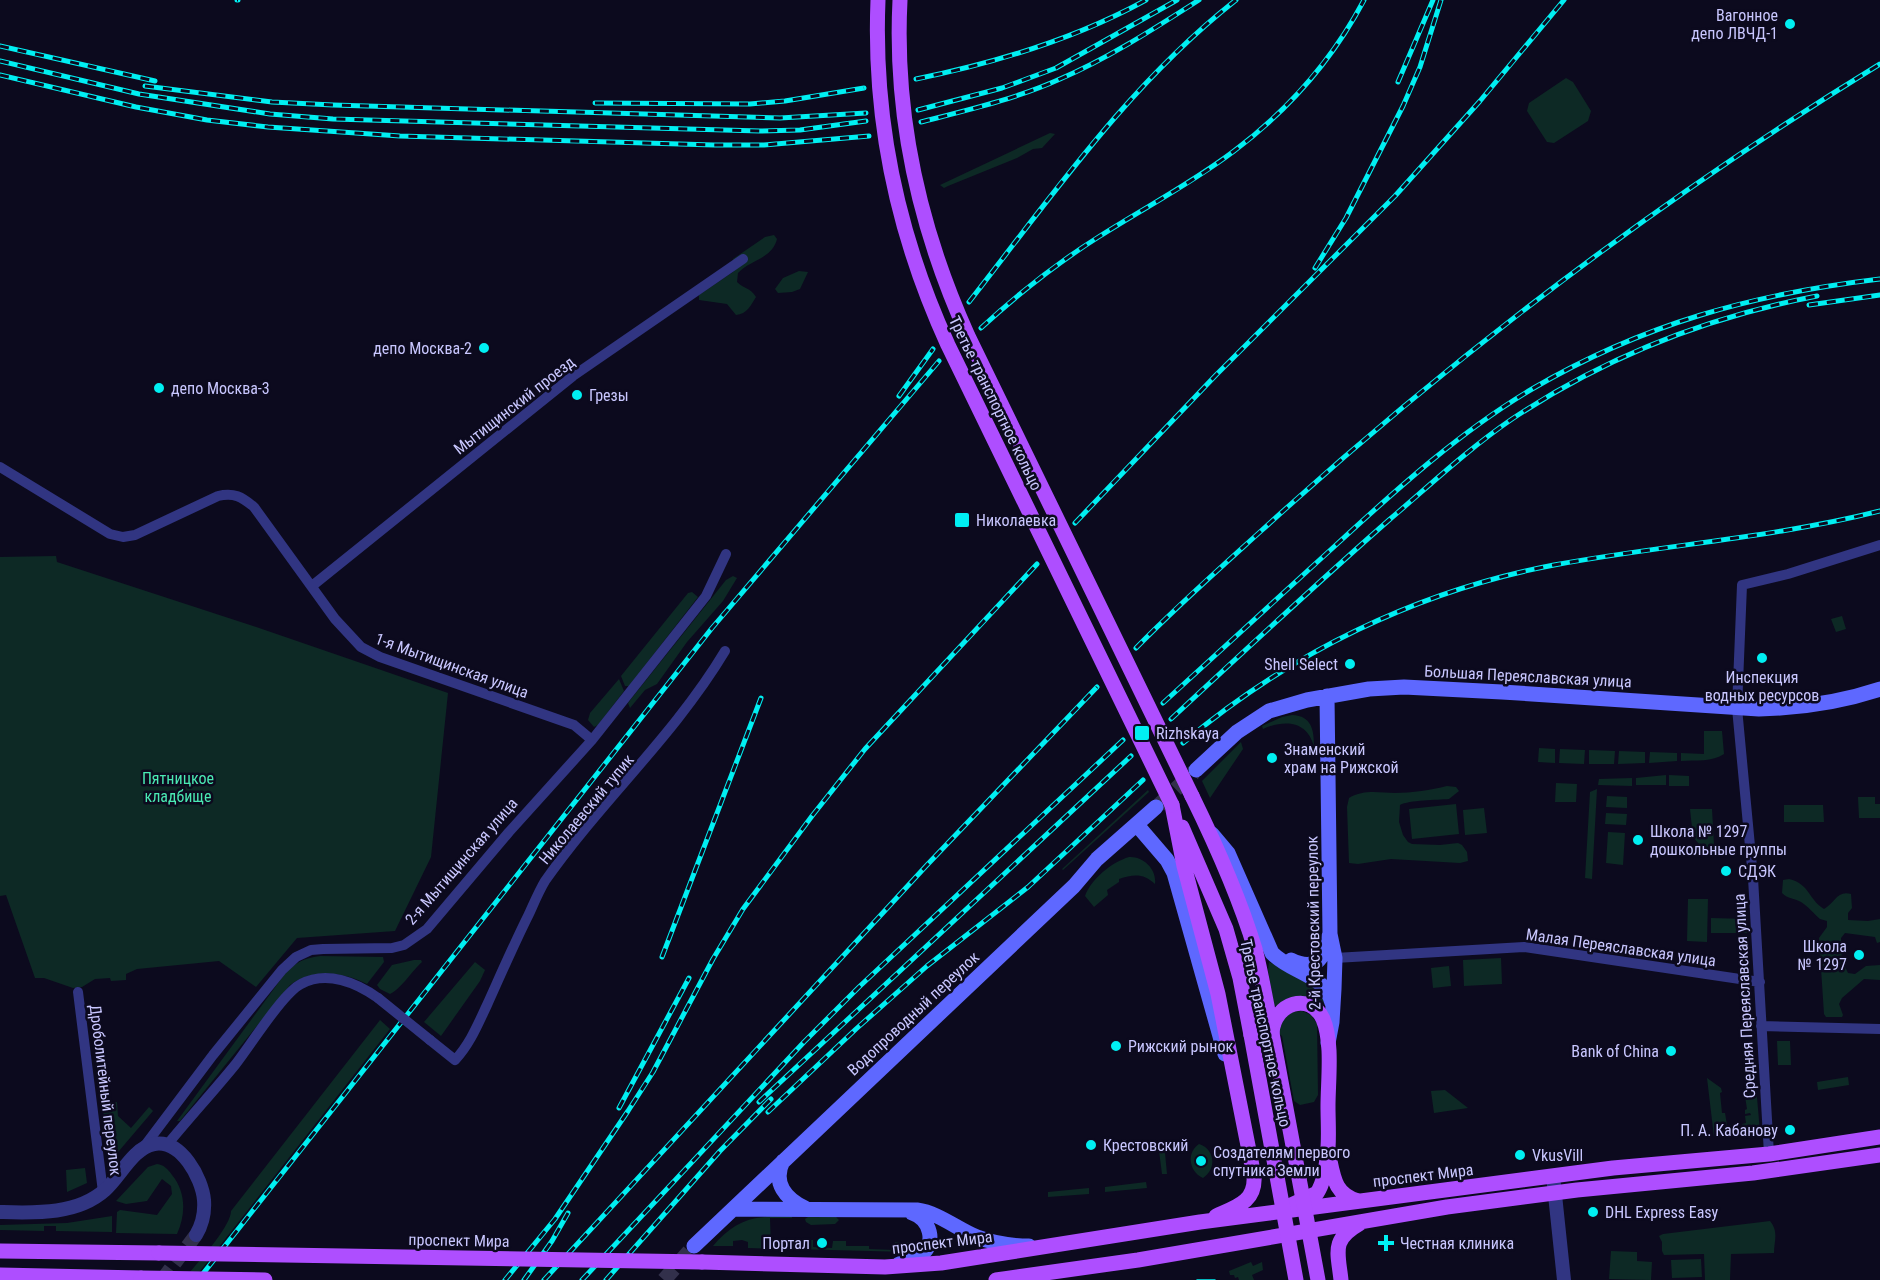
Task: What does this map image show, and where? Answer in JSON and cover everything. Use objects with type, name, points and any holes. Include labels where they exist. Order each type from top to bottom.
[{"type":"main road","name":"Третье транспортное кольцо","points":[[878,0],[878,65],[884,134],[902,222],[921,280],[948,345],[1164,806],[1226,929],[1240,978],[1296,1280]]},
{"type":"main road","name":"Третье транспортное кольцо","points":[[900,0],[900,64],[906,131],[923,217],[941,273],[973,346],[1208,829],[1246,922],[1258,963],[1318,1280]]},
{"type":"main road","name":"Большая Переяславская улица","points":[[1196,770],[1237,732],[1260,716],[1281,707],[1369,689],[1404,687],[1782,709],[1848,698],[1880,689]]},
{"type":"main road","name":"2-й Крестовский переулок","points":[[1275,1212],[1317,1193],[1323,1180],[1328,1148],[1328,1051],[1333,1009],[1335,958],[1330,934],[1327,696]]},
{"type":"main road","name":"Водопроводный переулок","points":[[694,1246],[1066,893],[1097,859],[1137,825],[1164,806]]},
{"type":"main road","points":[[1164,806],[1184,866],[1211,966],[1253,1168],[1253,1188],[1248,1200],[1200,1222]]},
{"type":"main road","points":[[1137,825],[1167,860],[1174,873],[1218,1033],[1235,1079]]},
{"type":"main road","points":[[1208,829],[1225,848],[1272,953],[1285,964],[1325,987],[1333,1009]]},
{"type":"main road","points":[[1259,921],[1276,949],[1287,958],[1302,964],[1313,964],[1320,960],[1327,948],[1330,934]]},
{"type":"main road","points":[[1272,1033],[1274,1021],[1284,1008],[1297,1004],[1311,1007],[1317,1010],[1323,1020],[1328,1051]]},
{"type":"main road","name":"проспект Мира","points":[[0,1251],[885,1267],[941,1263],[1200,1222],[1358,1201],[1646,1164],[1769,1154],[1880,1137]]},
{"type":"main road","name":"2-й Крестовский переулок","points":[[1328,1148],[1336,1186],[1346,1196],[1358,1201]]},
{"type":"main road","points":[[996,1280],[1138,1260],[1367,1220],[1554,1193],[1753,1173],[1880,1155]]},
{"type":"main road","points":[[784,1160],[778,1177],[782,1190],[788,1197],[808,1209]]},
{"type":"main road","points":[[733,1209],[925,1211],[978,1237],[1002,1244],[1046,1245]]},
{"type":"main road","points":[[885,1267],[907,1262],[922,1254],[930,1238],[927,1224],[920,1215],[894,1210]]},
{"type":"main road","points":[[1341,1280],[1339,1241],[1348,1231],[1367,1220]]},
{"type":"main road","points":[[0,1275],[265,1280]]},
{"type":"street","name":"Мытищинский проезд","points":[[312,586],[573,376],[743,258]]},
{"type":"street","name":"1-я Мытищинская улица","points":[[0,467],[110,534],[123,537],[142,532],[218,496],[237,495],[254,507],[348,633],[361,646],[380,657],[574,725],[592,740]]},
{"type":"street","name":"Средняя Переяславская улица","points":[[1769,1154],[1760,982],[1737,708],[1742,585],[1788,574],[1880,545]]},
{"type":"street","name":"2-я Мытищинская улица","points":[[0,1212],[35,1212],[75,1207],[92,1200],[103,1192],[141,1150],[213,1055],[282,970],[296,957],[311,950],[392,948],[404,945],[427,929],[509,832],[592,740],[706,596],[726,554]]},
{"type":"street","name":"Николаевский тупик","points":[[167,1145],[294,988],[309,980],[341,980],[364,988],[455,1060],[474,1033],[505,962],[544,883],[585,828],[656,748],[710,677],[725,651]]},
{"type":"street","name":"Малая Переяславская улица","points":[[1335,958],[1524,947],[1760,982]]},
{"type":"street","name":"Дроболитейный переулок","points":[[78,992],[103,1192]]},
{"type":"street","points":[[1761,1026],[1880,1029]]},
{"type":"street","points":[[141,1150],[153,1144],[167,1145],[173,1147],[185,1160],[201,1185],[204,1212],[196,1235]]},
{"type":"street","points":[[1553,1176],[1564,1280]]},
{"type":"street","points":[[13,1280],[33,1276]]},
{"type":"green space","points":[[1566,78],[1573,82],[1591,111],[1588,121],[1554,143],[1547,142],[1527,111],[1529,103]]},
{"type":"green space","points":[[1050,133],[1055,134],[1042,148],[1033,149],[1017,158],[944,188],[940,185]]},
{"type":"green space","points":[[774,235],[777,239],[771,251],[738,273],[737,282],[756,297],[746,311],[736,315],[727,304],[699,300],[699,295],[733,272],[735,268],[733,259],[765,237]]},
{"type":"green space","points":[[799,271],[808,272],[800,289],[778,293],[775,289],[783,278]]},
{"type":"green space","name":"Пятницкое кладбище","points":[[56,556],[57,562],[448,693],[431,857],[395,931],[297,938],[256,987],[219,961],[137,969],[126,974],[126,980],[95,979],[82,987],[73,988],[44,978],[35,978],[6,895],[0,896],[0,557]]},
{"type":"green space","points":[[733,576],[737,578],[723,601],[687,642],[657,684],[645,690],[630,708],[628,703],[631,699],[726,580]]},
{"type":"green space","points":[[692,592],[698,597],[629,686],[625,686],[621,676],[688,593]]},
{"type":"green space","points":[[1842,616],[1846,629],[1836,632],[1831,619]]},
{"type":"green space","points":[[619,679],[624,691],[594,727],[588,720],[590,713]]},
{"type":"green space","points":[[1292,715],[1308,721],[1314,747],[1307,732],[1294,724],[1279,724],[1263,729],[1262,726]]},
{"type":"green space","points":[[1704,731],[1722,731],[1724,754],[1709,759],[1681,761],[1681,753],[1704,754]]},
{"type":"green space","points":[[1241,742],[1243,749],[1210,798],[1202,781]]},
{"type":"green space","points":[[1539,748],[1555,749],[1555,763],[1538,762]]},
{"type":"green space","points":[[1560,749],[1585,750],[1584,764],[1559,763]]},
{"type":"green space","points":[[1589,750],[1615,751],[1614,764],[1589,764]]},
{"type":"green space","points":[[1619,751],[1645,752],[1645,763],[1618,764]]},
{"type":"green space","points":[[1650,752],[1677,753],[1677,761],[1649,763]]},
{"type":"green space","points":[[1666,775],[1666,785],[1636,785],[1636,778]]},
{"type":"green space","points":[[1669,775],[1689,776],[1689,786],[1669,786]]},
{"type":"green space","points":[[1632,778],[1632,786],[1598,785],[1599,779]]},
{"type":"green space","points":[[1556,783],[1577,784],[1576,802],[1555,802]]},
{"type":"green space","points":[[1447,786],[1456,787],[1459,791],[1449,799],[1416,801],[1400,805],[1399,822],[1408,842],[1440,845],[1458,843],[1467,852],[1468,861],[1460,863],[1391,859],[1358,864],[1349,863],[1347,807],[1349,798],[1366,792],[1395,793]]},
{"type":"green space","points":[[1597,789],[1592,879],[1585,878],[1590,792]]},
{"type":"green space","points":[[1148,790],[1149,792],[1062,869]]},
{"type":"green space","points":[[1607,796],[1627,797],[1627,808],[1606,807]]},
{"type":"green space","points":[[1858,797],[1875,797],[1875,804],[1880,804],[1880,818],[1859,818]]},
{"type":"green space","points":[[1456,804],[1459,834],[1412,839],[1409,809]]},
{"type":"green space","points":[[1784,805],[1823,805],[1824,822],[1784,822]]},
{"type":"green space","points":[[1484,808],[1487,833],[1465,835],[1463,810]]},
{"type":"green space","points":[[1690,809],[1712,809],[1714,845],[1708,848],[1699,844],[1693,837]]},
{"type":"green space","points":[[1606,813],[1627,814],[1626,825],[1605,824]]},
{"type":"green space","points":[[1608,832],[1625,833],[1623,865],[1606,863]]},
{"type":"green space","points":[[1129,857],[1148,864],[1154,873],[1155,884],[1147,878],[1138,876],[1119,879],[1119,882],[1107,890],[1108,895],[1094,907],[1085,896],[1092,883],[1109,867]]},
{"type":"green space","points":[[1789,879],[1801,884],[1824,909],[1839,895],[1851,894],[1852,908],[1848,913],[1848,920],[1880,919],[1880,942],[1877,943],[1875,937],[1845,933],[1841,938],[1842,960],[1848,973],[1855,974],[1866,966],[1880,965],[1880,980],[1864,979],[1842,998],[1839,1004],[1842,1017],[1826,1017],[1824,1014],[1819,938],[1827,927],[1827,921],[1820,919],[1801,902],[1782,893],[1783,880]]},
{"type":"green space","points":[[1688,899],[1708,899],[1707,942],[1687,941]]},
{"type":"green space","points":[[1711,918],[1746,919],[1747,933],[1711,933]]},
{"type":"green space","points":[[320,956],[383,957],[384,962],[367,984],[348,977],[318,974],[290,985],[180,1121],[177,1121],[284,975],[300,962]]},
{"type":"green space","points":[[1501,958],[1502,984],[1464,986],[1463,960]]},
{"type":"green space","points":[[414,960],[422,962],[398,989],[390,994],[380,989],[377,985],[392,965]]},
{"type":"green space","points":[[475,962],[485,970],[480,981],[441,1036],[424,1022]]},
{"type":"green space","points":[[1269,962],[1320,987],[1324,1003],[1310,999],[1274,1006],[1268,970]]},
{"type":"green space","points":[[1449,966],[1451,986],[1433,988],[1431,968]]},
{"type":"green space","points":[[1302,1011],[1311,1015],[1317,1024],[1318,1095],[1314,1102],[1300,1105],[1294,1101],[1282,1036],[1278,1033],[1279,1023],[1292,1012]]},
{"type":"green space","points":[[380,1020],[390,1029],[193,1280],[183,1280],[219,1236],[231,1211]]},
{"type":"green space","points":[[1777,1041],[1790,1041],[1791,1065],[1778,1065]]},
{"type":"green space","points":[[1755,1074],[1760,1132],[1743,1133],[1742,1124],[1746,1123],[1745,1116],[1751,1115],[1750,1113],[1745,1114],[1747,1109],[1744,1090],[1748,1089],[1748,1084]]},
{"type":"green space","points":[[1848,1077],[1849,1085],[1818,1090],[1817,1082]]},
{"type":"green space","points":[[1707,1078],[1721,1088],[1722,1113],[1725,1113],[1727,1125],[1731,1125],[1732,1135],[1714,1137]]},
{"type":"green space","points":[[1445,1090],[1468,1108],[1434,1113],[1431,1091]]},
{"type":"green space","points":[[117,1102],[118,1116],[131,1128],[149,1107],[153,1111],[110,1159],[102,1104]]},
{"type":"green space","points":[[1164,1142],[1167,1174],[1162,1174],[1158,1143]]},
{"type":"green space","points":[[1199,1144],[1208,1150],[1212,1159],[1211,1170],[1203,1178],[1192,1167],[1191,1162],[1192,1152]]},
{"type":"green space","points":[[157,1164],[167,1169],[177,1182],[182,1196],[182,1219],[177,1234],[116,1233],[117,1212],[120,1210],[157,1215],[172,1194],[171,1186],[162,1179],[147,1201],[126,1204],[116,1201],[148,1167]]},
{"type":"green space","points":[[85,1168],[87,1183],[67,1192],[66,1170]]},
{"type":"green space","points":[[1146,1182],[1147,1188],[1105,1192],[1105,1187]]},
{"type":"green space","points":[[1089,1188],[1089,1194],[1048,1197],[1048,1192]]},
{"type":"green space","points":[[767,1215],[792,1216],[792,1218],[770,1218],[771,1247],[794,1248],[794,1245],[803,1245],[803,1240],[813,1240],[813,1247],[832,1248],[833,1241],[846,1241],[846,1246],[869,1246],[869,1249],[895,1250],[895,1242],[919,1242],[919,1249],[909,1252],[748,1248],[748,1242],[742,1240],[733,1241],[733,1246],[713,1246],[736,1225]]},
{"type":"green space","points":[[112,1216],[112,1232],[56,1231],[56,1226],[44,1226],[44,1231],[0,1230],[0,1225],[67,1223]]},
{"type":"green space","points":[[808,1217],[836,1217],[839,1220],[835,1224],[811,1225],[806,1222],[805,1219]]},
{"type":"green space","points":[[1770,1221],[1775,1233],[1774,1253],[1731,1254],[1730,1280],[1705,1280],[1704,1254],[1664,1255],[1662,1251],[1659,1236],[1663,1234]]},
{"type":"green space","points":[[1611,1251],[1637,1252],[1637,1261],[1652,1262],[1651,1280],[1609,1279]]},
{"type":"green space","points":[[1701,1259],[1702,1277],[1672,1278],[1671,1260]]},
{"type":"green space","points":[[1251,1262],[1253,1266],[1262,1262],[1263,1270],[1252,1275],[1254,1280],[1239,1280],[1238,1277],[1230,1275],[1229,1271]]},
{"type":"tunnel","points":[[1159,805],[1194,772]]},
{"type":"tunnel","points":[[162,1280],[196,1235]]},
{"type":"tunnel","points":[[664,1280],[694,1246]]},
{"type":"tram line","points":[[1197,1280],[1215,1280]]},
{"type":"railway","points":[[916,79],[1034,48],[1091,27],[1146,0]]},
{"type":"railway","points":[[918,110],[1002,88],[1056,68],[1177,0]]},
{"type":"railway","points":[[921,122],[1009,98],[1060,79],[1114,52],[1199,0]]},
{"type":"railway","points":[[969,302],[1062,182],[1126,105],[1197,33],[1236,0]]},
{"type":"railway","points":[[981,328],[1068,257],[1202,174],[1254,135],[1307,83],[1338,43],[1364,0]]},
{"type":"railway","points":[[1398,82],[1433,0]]},
{"type":"railway","points":[[1315,268],[1346,218],[1403,106],[1420,67],[1441,0]]},
{"type":"railway","points":[[1075,523],[1216,375],[1395,196],[1480,101],[1564,0]]},
{"type":"railway","points":[[0,46],[155,81]]},
{"type":"railway","points":[[0,61],[139,94],[270,114],[333,119],[760,131],[800,130],[866,121]]},
{"type":"railway","points":[[1136,648],[1198,588],[1333,467],[1483,342],[1638,225],[1717,169],[1880,64]]},
{"type":"railway","points":[[0,75],[136,107],[207,120],[268,127],[400,136],[714,145],[764,145],[869,136]]},
{"type":"railway","points":[[145,86],[272,102],[333,105],[780,118],[866,113]]},
{"type":"railway","points":[[595,103],[750,104],[785,101],[864,88]]},
{"type":"railway","points":[[1163,703],[1407,481],[1480,423],[1532,389],[1615,346],[1700,315],[1788,293],[1880,279]]},
{"type":"railway","points":[[1809,305],[1880,295]]},
{"type":"railway","points":[[1171,719],[1389,520],[1464,455],[1512,419],[1583,377],[1658,342],[1736,315],[1817,296]]},
{"type":"railway","points":[[899,396],[933,349]]},
{"type":"railway","points":[[198,1280],[712,628],[939,361]]},
{"type":"railway","points":[[1183,743],[1267,681],[1311,654],[1357,630],[1453,591],[1503,576],[1554,565],[1758,535],[1880,511]]},
{"type":"railway","points":[[505,1280],[555,1219],[628,1111],[653,1072],[713,959],[743,909],[812,816],[865,749],[1037,564]]},
{"type":"railway","points":[[544,1280],[927,865],[1097,687]]},
{"type":"railway","points":[[662,957],[761,698]]},
{"type":"railway","points":[[582,1280],[804,1042],[859,987],[1123,740]]},
{"type":"railway","points":[[759,1102],[1131,756]]},
{"type":"railway","points":[[768,1112],[927,966],[1028,887],[1143,780]]},
{"type":"railway","points":[[619,1108],[689,978]]},
{"type":"railway","points":[[606,1280],[720,1151],[771,1099]]},
{"type":"railway","points":[[524,1280],[552,1241],[568,1213]]},
{"type":"place","name":"Вагонное депо ЛВЧД-1","points":[[1790,24]]},
{"type":"place","name":"депо Москва-2","points":[[484,348]]},
{"type":"place","name":"депо Москва-3","points":[[159,388]]},
{"type":"place","name":"Грезы","points":[[577,395]]},
{"type":"place","name":"Николаевка","points":[[962,520]]},
{"type":"place","name":"Инспекция водных ресурсов","points":[[1762,658]]},
{"type":"place","name":"Shell Select","points":[[1350,664]]},
{"type":"place","name":"Rizhskaya","points":[[1142,733]]},
{"type":"place","name":"Знаменский храм на Рижской","points":[[1272,758]]},
{"type":"place","name":"Школа № 1297 дошкольные группы","points":[[1638,840]]},
{"type":"place","name":"СДЭК","points":[[1726,871]]},
{"type":"place","name":"Школа № 1297","points":[[1859,955]]},
{"type":"place","name":"Рижский рынок","points":[[1116,1046]]},
{"type":"place","name":"Bank of China","points":[[1671,1051]]},
{"type":"place","name":"П. А. Кабанову","points":[[1790,1130]]},
{"type":"place","name":"Крестовский","points":[[1091,1145]]},
{"type":"place","name":"VkusVill","points":[[1520,1155]]},
{"type":"place","name":"Создателям первого спутника Земли","points":[[1201,1161]]},
{"type":"place","name":"DHL Express Easy","points":[[1593,1212]]},
{"type":"place","name":"Портал","points":[[822,1243]]},
{"type":"place","name":"Честная клиника","points":[[1386,1243]]}]
